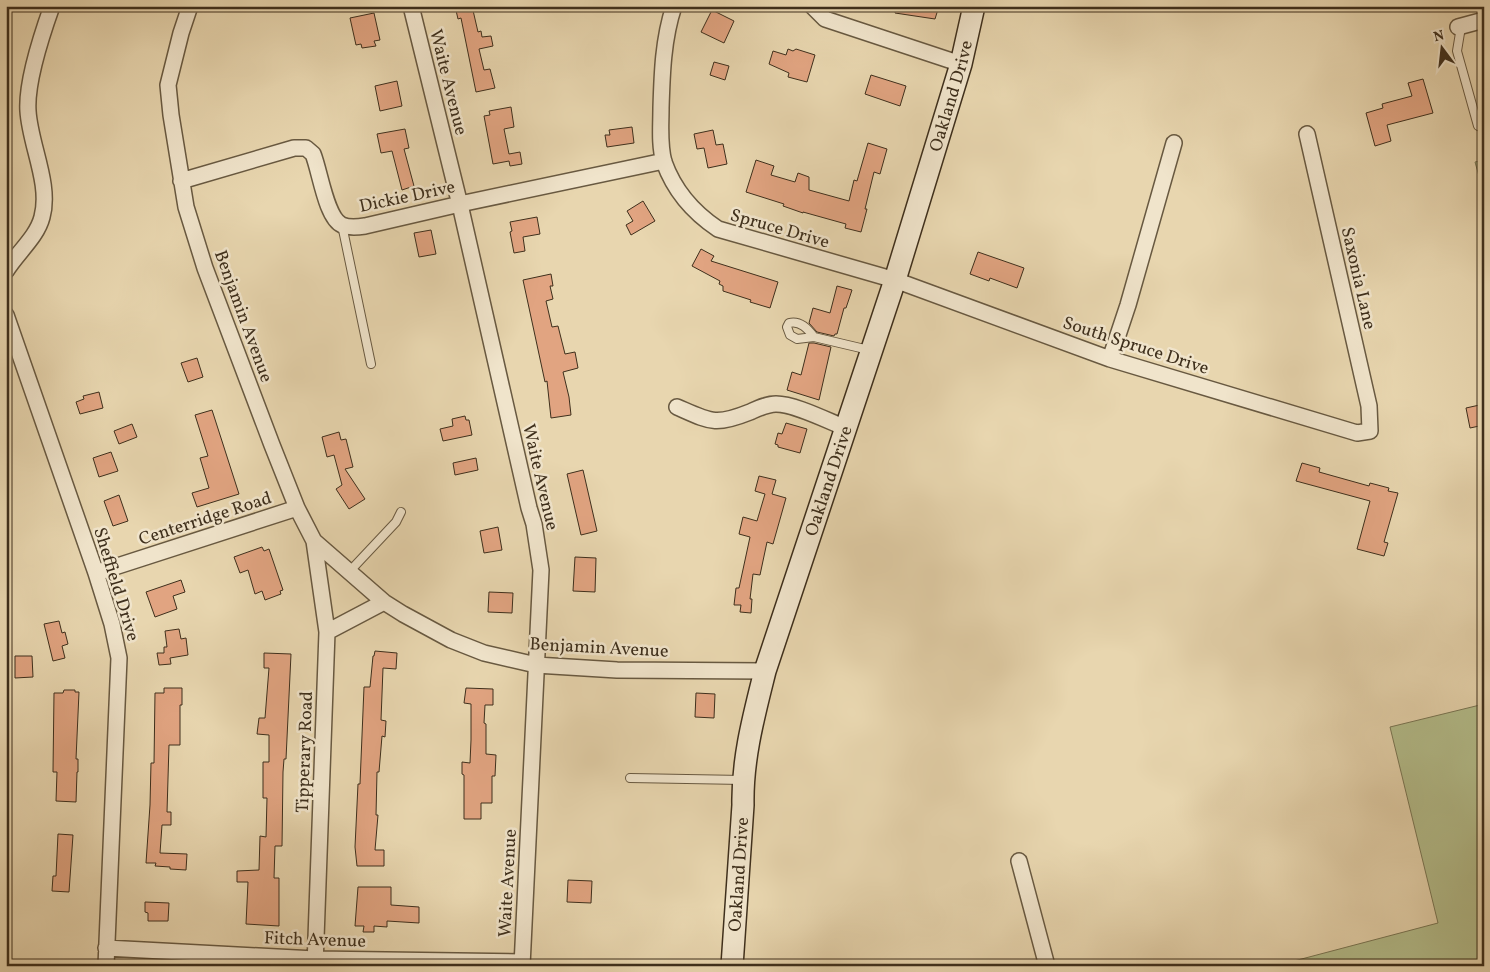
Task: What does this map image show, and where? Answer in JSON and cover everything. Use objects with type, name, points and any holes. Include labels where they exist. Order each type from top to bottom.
[{"type":"main road","name":"Oakland Drive","points":[[732,966],[744,805],[743,780],[751,729],[765,671],[895,280],[961,64],[974,6]]},
{"type":"street","points":[[6,271],[36,231],[42,217],[45,197],[30,130],[28,109],[32,79],[42,34],[52,6]]},
{"type":"street","name":"Benjamin Avenue","points":[[190,6],[168,85],[186,207],[205,268],[297,508],[314,541],[384,602],[425,627],[484,653],[536,665],[617,670],[765,671]]},
{"type":"street","name":"Waite Avenue","points":[[411,6],[460,204],[534,524],[541,570],[522,964]]},
{"type":"street","name":"Spruce Drive","points":[[674,6],[666,35],[662,67],[660,140],[664,161],[674,182],[700,218],[718,230],[895,280]]},
{"type":"street","points":[[812,6],[825,19],[961,64]]},
{"type":"street","points":[[1460,27],[1484,20]]},
{"type":"street","name":"Saxonia Lane","points":[[1307,134],[1369,406],[1370,431]]},
{"type":"street","points":[[1110,359],[1128,305],[1174,143]]},
{"type":"street","name":"Dickie Drive","points":[[181,181],[294,148],[306,148],[313,154],[330,210],[335,220],[342,225],[351,227],[365,226],[664,161]]},
{"type":"street","name":"South Spruce Drive","points":[[895,280],[1110,359],[1357,433],[1370,431]]},
{"type":"street","name":"Sheffield Drive","points":[[6,315],[96,573],[112,624],[119,658],[106,966]]},
{"type":"street","points":[[677,407],[707,421],[715,422],[731,419],[766,405],[781,404],[846,428]]},
{"type":"street","name":"Centerridge Road","points":[[96,573],[297,508]]},
{"type":"street","name":"Tipperary Road","points":[[314,541],[327,632],[315,962]]},
{"type":"street","points":[[327,632],[384,602]]},
{"type":"street","points":[[1019,861],[1047,966]]},
{"type":"street","name":"Fitch Avenue","points":[[106,948],[315,962],[522,964]]},
{"type":"lane","points":[[1460,27],[1457,51],[1478,126],[1484,128]]},
{"type":"lane","points":[[342,225],[371,364]]},
{"type":"lane","points":[[814,337],[872,351]]},
{"type":"lane","points":[[349,572],[396,522],[400,512]]},
{"type":"lane","points":[[630,778],[743,780]]},
{"type":"green space","points":[[1484,160],[1484,194],[1475,162]]},
{"type":"green space","points":[[1484,704],[1484,966],[1275,966],[1438,923],[1390,727]]},
{"type":"building","points":[[455,6],[472,6],[478,32],[481,31],[482,37],[491,36],[493,46],[479,49],[484,70],[490,69],[495,88],[476,92],[461,18],[458,19]]},
{"type":"building","points":[[896,6],[939,6],[935,19],[895,13]]},
{"type":"building","points":[[712,10],[734,21],[724,43],[701,32]]},
{"type":"building","points":[[374,13],[380,40],[374,41],[376,46],[362,48],[361,44],[356,45],[350,18]]},
{"type":"building","points":[[788,49],[793,51],[796,49],[815,55],[807,82],[788,77],[789,73],[769,64],[773,51],[786,55]]},
{"type":"building","points":[[714,62],[729,66],[725,80],[710,75]]},
{"type":"building","points":[[871,75],[906,86],[900,106],[865,94]]},
{"type":"building","points":[[1423,79],[1433,113],[1387,125],[1391,141],[1375,146],[1366,113],[1383,108],[1382,104],[1412,96],[1408,83]]},
{"type":"building","points":[[397,81],[402,106],[380,111],[375,86]]},
{"type":"building","points":[[511,107],[514,127],[504,129],[509,154],[520,152],[522,164],[510,166],[509,161],[493,164],[484,116],[490,115],[489,111]]},
{"type":"building","points":[[632,127],[634,143],[607,147],[605,135],[610,135],[609,130]]},
{"type":"building","points":[[405,129],[409,148],[404,149],[414,186],[402,190],[392,151],[381,153],[377,134]]},
{"type":"building","points":[[713,130],[716,145],[723,144],[727,164],[708,168],[704,148],[697,149],[694,134]]},
{"type":"building","points":[[868,143],[887,149],[880,174],[874,172],[861,232],[845,228],[846,224],[803,213],[783,206],[784,204],[746,192],[756,160],[774,166],[771,175],[795,182],[798,173],[809,177],[809,190],[849,201],[854,180],[857,181]]},
{"type":"building","points":[[643,201],[655,221],[631,235],[626,225],[633,221],[627,211]]},
{"type":"building","points":[[537,217],[540,234],[523,237],[525,251],[514,253],[510,222]]},
{"type":"building","points":[[431,230],[436,254],[419,257],[414,233]]},
{"type":"building","points":[[701,249],[714,256],[711,261],[778,282],[770,308],[723,291],[723,286],[719,284],[720,281],[692,266]]},
{"type":"building","points":[[978,252],[1024,268],[1017,288],[990,278],[989,281],[970,274]]},
{"type":"building","points":[[551,274],[553,286],[550,286],[553,299],[546,301],[552,327],[558,326],[565,354],[575,352],[578,368],[563,372],[571,415],[551,418],[547,381],[545,382],[523,280]]},
{"type":"building","points":[[837,286],[852,290],[846,308],[844,308],[837,334],[834,336],[817,332],[809,323],[813,308],[830,313]]},
{"type":"building","points":[[809,343],[831,347],[819,400],[787,390],[792,372],[801,375]]},
{"type":"building","points":[[197,358],[203,377],[188,382],[181,363]]},
{"type":"building","points":[[99,392],[103,408],[80,414],[76,402],[84,399],[83,396]]},
{"type":"building","points":[[1484,404],[1484,425],[1470,428],[1466,408]]},
{"type":"building","points":[[212,410],[239,494],[197,507],[192,493],[209,488],[200,458],[208,456],[195,415]]},
{"type":"building","points":[[465,416],[466,420],[469,420],[472,435],[443,441],[440,429],[453,426],[452,419]]},
{"type":"building","points":[[786,423],[807,429],[800,453],[778,447],[775,444],[778,433],[782,434]]},
{"type":"building","points":[[132,424],[137,437],[119,444],[114,431]]},
{"type":"building","points":[[339,432],[341,440],[346,439],[353,467],[345,469],[365,499],[349,509],[336,489],[342,485],[334,455],[327,457],[322,437]]},
{"type":"building","points":[[111,452],[118,471],[99,477],[93,458]]},
{"type":"building","points":[[476,458],[478,470],[455,475],[453,463]]},
{"type":"building","points":[[1302,463],[1320,468],[1319,472],[1369,486],[1370,483],[1389,488],[1388,491],[1398,493],[1384,542],[1388,543],[1384,556],[1357,549],[1370,501],[1296,481]]},
{"type":"building","points":[[583,470],[597,531],[581,535],[567,474]]},
{"type":"building","points":[[759,476],[776,480],[772,494],[786,498],[773,544],[767,542],[760,575],[753,574],[750,599],[752,599],[751,613],[740,612],[741,605],[734,605],[736,588],[739,588],[750,537],[739,534],[743,517],[757,521],[765,494],[755,491]]},
{"type":"building","points":[[119,495],[128,521],[113,526],[104,501]]},
{"type":"building","points":[[498,527],[502,550],[484,553],[480,531]]},
{"type":"building","points":[[262,547],[264,551],[269,549],[283,590],[280,591],[281,594],[265,600],[262,591],[255,594],[248,570],[240,573],[234,557]]},
{"type":"building","points":[[575,557],[596,558],[595,592],[573,591]]},
{"type":"building","points":[[181,580],[185,592],[173,596],[177,609],[155,617],[146,592]]},
{"type":"building","points":[[489,592],[513,593],[512,613],[488,612]]},
{"type":"building","points":[[59,621],[62,633],[65,632],[68,644],[62,646],[65,658],[53,661],[44,624]]},
{"type":"building","points":[[179,629],[181,639],[186,638],[188,655],[170,658],[171,664],[159,665],[157,653],[164,653],[164,647],[167,647],[165,631]]},
{"type":"building","points":[[375,651],[397,653],[396,669],[383,668],[381,720],[386,721],[385,737],[382,736],[379,772],[377,772],[376,815],[378,815],[375,850],[384,850],[384,866],[357,866],[355,847],[364,687],[370,687]]},
{"type":"building","points":[[264,653],[291,654],[286,759],[284,759],[283,772],[282,846],[275,846],[274,878],[279,878],[279,926],[246,924],[248,882],[237,882],[237,871],[259,870],[260,836],[266,837],[267,798],[263,798],[263,762],[269,762],[269,735],[257,734],[259,718],[265,718],[269,668],[264,668]]},
{"type":"building","points":[[15,656],[32,656],[33,677],[15,678]]},
{"type":"building","points":[[164,688],[182,688],[182,705],[180,705],[180,745],[169,745],[167,812],[171,812],[171,825],[162,825],[160,853],[187,854],[186,870],[170,869],[170,867],[155,866],[156,863],[146,863],[151,763],[154,763],[155,693],[164,693]]},
{"type":"building","points":[[466,688],[493,689],[493,705],[485,705],[484,723],[486,724],[486,754],[496,755],[495,776],[492,776],[492,803],[481,803],[481,819],[464,819],[464,775],[462,774],[462,762],[470,763],[471,740],[471,704],[464,703]]},
{"type":"building","points":[[64,690],[79,692],[76,802],[56,801],[57,772],[53,772],[54,693],[63,693]]},
{"type":"building","points":[[696,693],[715,694],[714,718],[695,717]]},
{"type":"building","points":[[58,834],[73,835],[69,892],[52,891],[53,876],[56,876]]},
{"type":"building","points":[[568,880],[592,881],[591,903],[567,902]]},
{"type":"building","points":[[358,887],[391,887],[391,905],[419,907],[419,923],[387,921],[387,927],[374,926],[374,932],[363,932],[364,926],[355,926]]},
{"type":"building","points":[[145,902],[169,903],[168,921],[148,921],[148,913],[145,912]]}]
